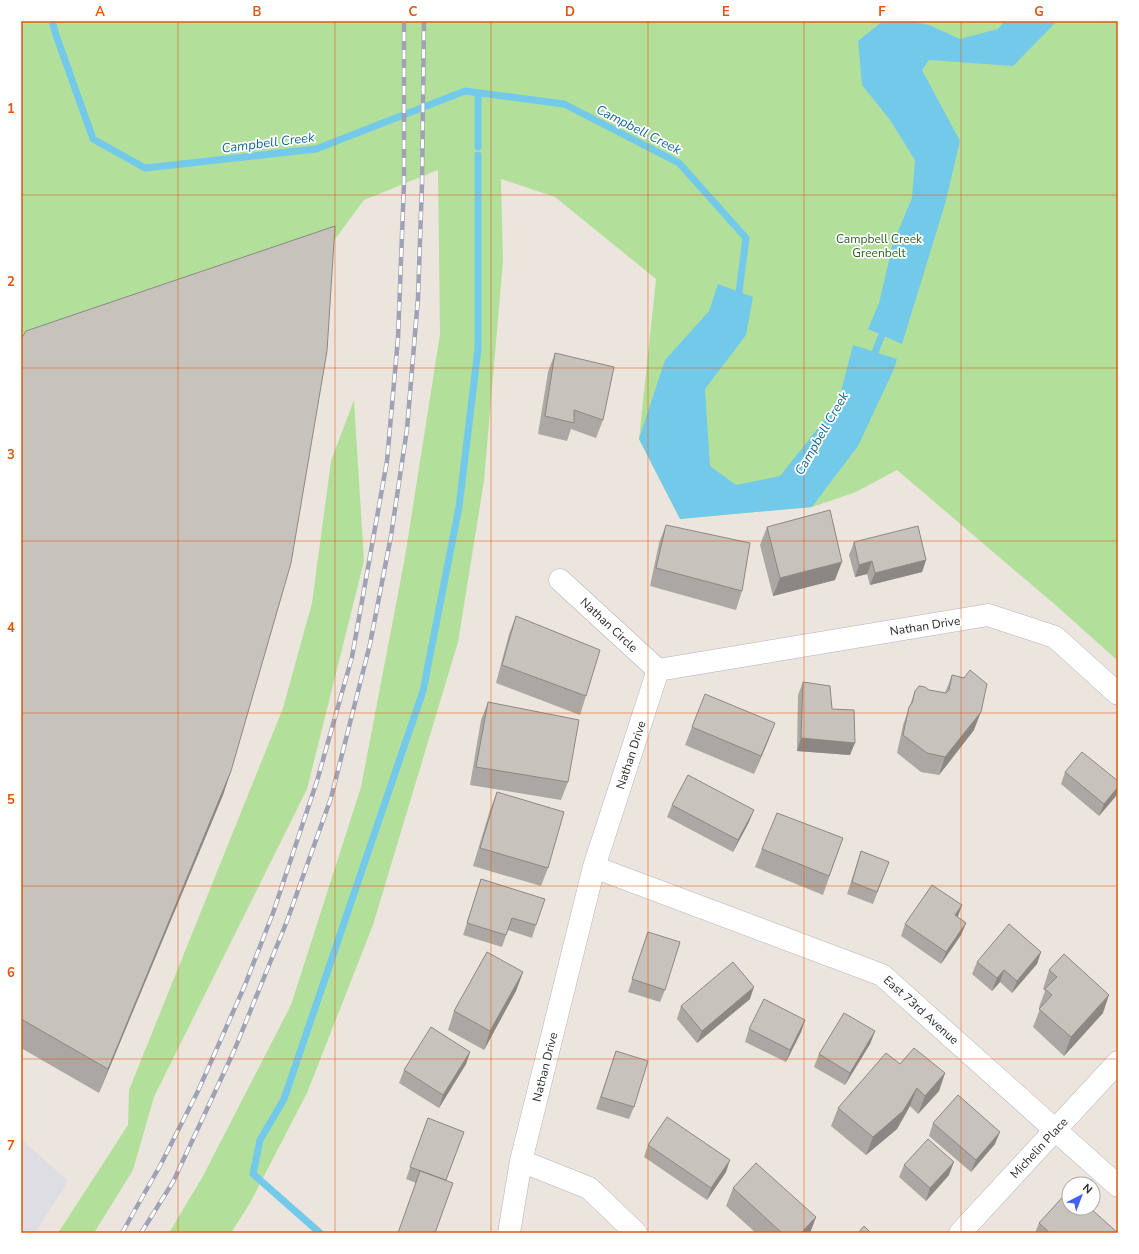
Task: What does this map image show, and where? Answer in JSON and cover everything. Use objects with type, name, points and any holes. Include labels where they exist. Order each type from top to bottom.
[{"type":"street","name":"Nathan Circle","points":[[560,580],[658,670]]},
{"type":"street","name":"Nathan Drive","points":[[509,1233],[521,1162],[594,867],[658,670],[988,615],[1055,637],[1118,694]]},
{"type":"street","name":"East 73rd Avenue","points":[[594,867],[882,975],[1118,1186]]},
{"type":"street","name":"Michelin Place","points":[[960,1233],[1118,1062]]},
{"type":"street","points":[[521,1162],[589,1188],[636,1233]]},
{"type":"shaded area","points":[[21,1139],[68,1181],[35,1233],[21,1233]]},
{"type":"green space","name":"Campbell Creek Greenbelt","points":[[21,21],[1118,21],[1118,661],[1060,609],[897,470],[856,492],[812,507],[680,519],[639,439],[656,279],[555,197],[501,179],[503,261],[484,481],[458,642],[373,925],[307,1093],[250,1203],[231,1233],[169,1233],[203,1176],[291,1005],[361,787],[405,557],[440,334],[438,170],[364,200],[327,250],[21,354]]},
{"type":"green space","points":[[354,400],[364,561],[307,789],[154,1097],[133,1170],[94,1233],[58,1233],[128,1125],[129,1090],[283,708],[312,603],[331,461]]},
{"type":"water","points":[[883,21],[908,21],[929,25],[960,39],[998,29],[1005,21],[1057,21],[1013,66],[929,60],[922,70],[960,141],[945,204],[902,344],[868,329],[879,303],[893,243],[912,198],[915,160],[890,120],[862,85],[858,41]]},
{"type":"water","points":[[718,284],[753,297],[746,335],[705,389],[710,466],[736,485],[780,476],[838,403],[853,345],[897,359],[894,369],[858,446],[812,507],[680,519],[639,439],[665,360],[709,311]]},
{"type":"building","points":[[335,226],[327,351],[291,563],[231,771],[108,1069],[21,1019],[21,339],[26,331]]},
{"type":"building","points":[[555,353],[614,367],[603,420],[574,410],[574,423],[545,416]]},
{"type":"building","points":[[830,510],[842,562],[780,578],[767,527]]},
{"type":"building","points":[[666,525],[750,543],[742,591],[656,568]]},
{"type":"building","points":[[918,526],[926,560],[875,573],[872,561],[859,565],[854,542]]},
{"type":"building","points":[[516,616],[600,650],[586,696],[502,665]]},
{"type":"building","points":[[970,670],[987,684],[981,712],[945,757],[927,753],[903,735],[909,707],[912,703],[915,691],[919,686],[925,687],[929,690],[946,693],[949,690],[952,675],[964,678]]},
{"type":"building","points":[[803,682],[830,686],[832,709],[854,710],[855,743],[801,738]]},
{"type":"building","points":[[705,694],[775,723],[761,756],[692,727]]},
{"type":"building","points":[[488,702],[579,720],[568,782],[476,767]]},
{"type":"building","points":[[1082,752],[1118,781],[1118,787],[1104,804],[1065,772]]},
{"type":"building","points":[[688,775],[754,810],[738,840],[672,805]]},
{"type":"building","points":[[497,792],[564,812],[548,868],[480,848]]},
{"type":"building","points":[[777,813],[843,838],[829,876],[762,849]]},
{"type":"building","points":[[861,851],[889,862],[877,892],[852,882]]},
{"type":"building","points":[[481,879],[545,899],[536,925],[512,918],[506,935],[467,923]]},
{"type":"building","points":[[932,885],[962,905],[955,915],[966,923],[946,952],[905,924]]},
{"type":"building","points":[[1009,924],[1041,952],[1017,981],[1004,970],[997,978],[977,962]]},
{"type":"building","points":[[648,932],[680,942],[665,990],[632,979]]},
{"type":"building","points":[[487,952],[523,972],[490,1031],[454,1011]]},
{"type":"building","points":[[1064,954],[1109,995],[1071,1037],[1039,1009],[1052,995],[1045,989],[1057,977],[1049,970]]},
{"type":"building","points":[[733,962],[754,987],[702,1031],[681,1006]]},
{"type":"building","points":[[764,999],[805,1020],[790,1050],[749,1029]]},
{"type":"building","points":[[844,1013],[875,1031],[850,1073],[819,1054]]},
{"type":"building","points":[[431,1027],[470,1052],[443,1095],[404,1070]]},
{"type":"building","points":[[914,1048],[945,1073],[925,1096],[917,1088],[903,1111],[873,1137],[838,1108],[886,1053],[900,1064]]},
{"type":"building","points":[[616,1051],[648,1061],[634,1107],[601,1097]]},
{"type":"building","points":[[958,1095],[1000,1132],[976,1160],[933,1123]]},
{"type":"building","points":[[667,1117],[730,1160],[711,1188],[648,1145]]},
{"type":"building","points":[[428,1118],[464,1132],[446,1180],[410,1167]]},
{"type":"building","points":[[928,1139],[954,1162],[930,1188],[904,1165]]},
{"type":"building","points":[[756,1163],[816,1217],[801,1233],[782,1233],[733,1188]]},
{"type":"building","points":[[420,1171],[453,1183],[435,1233],[398,1233]]},
{"type":"building","points":[[1061,1199],[1061,1216],[1099,1216],[1118,1233],[1050,1233],[1039,1223]]},
{"type":"building","points":[[864,1226],[871,1233],[858,1233]]},
{"type":"waterway","name":"Campbell Creek","points":[[52,21],[93,139],[145,168],[316,149],[465,91],[564,104],[679,163],[746,238],[738,300]]},
{"type":"waterway","points":[[478,93],[478,147]]},
{"type":"waterway","points":[[320,1233],[253,1174],[260,1140],[284,1099],[423,691],[459,507],[478,349],[478,155]]},
{"type":"waterway","name":"Campbell Creek","points":[[872,360],[885,327]]},
{"type":"railway","points":[[122,1233],[161,1164],[198,1091],[245,985],[273,913],[317,781],[352,657],[387,461],[398,338],[404,183],[404,21]]},
{"type":"railway","points":[[141,1233],[173,1182],[234,1051],[287,921],[331,798],[370,644],[391,536],[407,429],[418,298],[422,184],[424,21]]}]
